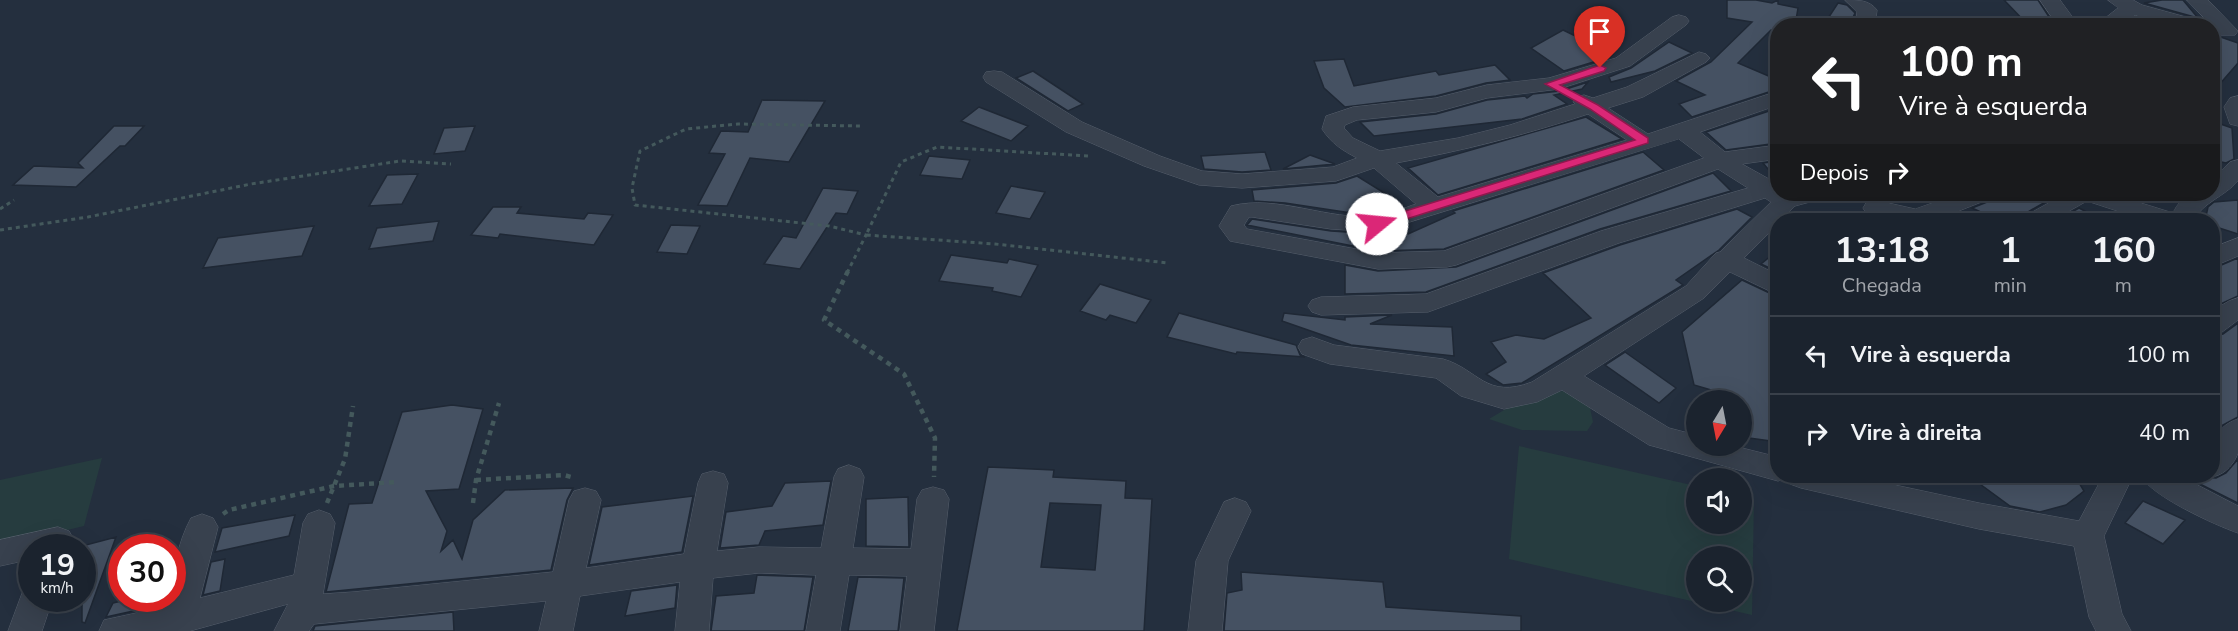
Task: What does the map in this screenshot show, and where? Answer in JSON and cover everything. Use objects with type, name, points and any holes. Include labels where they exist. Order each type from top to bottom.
[{"type":"street","points":[[1855,0],[1867,10],[1866,18]]},
{"type":"street","points":[[2050,0],[2063,18]]},
{"type":"street","points":[[2197,0],[2214,18]]},
{"type":"street","points":[[2117,18],[2127,11],[2126,4],[2171,18]]},
{"type":"street","points":[[1435,207],[1377,159],[1345,143],[1333,129],[1334,121],[1353,114],[1436,105],[1487,92],[1551,84],[1623,62],[1679,21]]},
{"type":"street","points":[[994,77],[1074,127],[1152,161],[1198,178],[1242,181],[1336,174],[1377,159],[1458,145],[1594,107],[1635,92],[1699,58]]},
{"type":"street","points":[[1551,84],[1594,107],[1644,141]]},
{"type":"street","points":[[1770,100],[1681,131],[1377,224],[1331,221],[1252,209],[1240,211],[1231,226],[1239,235],[1378,261],[1447,259],[1640,187],[1720,160],[1770,153]]},
{"type":"street","points":[[2238,103],[2235,107],[2238,119]]},
{"type":"street","points":[[1681,131],[1696,137],[1720,160],[1770,191]]},
{"type":"street","points":[[2220,187],[2238,167]]},
{"type":"street","points":[[1321,306],[1428,303],[1610,237],[1770,197]]},
{"type":"street","points":[[1312,347],[1330,354],[1443,369],[1471,389],[1504,398],[1527,395],[1542,389],[1695,292],[1772,201]]},
{"type":"street","points":[[1935,213],[1963,201]]},
{"type":"street","points":[[2048,213],[2070,201]]},
{"type":"street","points":[[2117,201],[2150,213]]},
{"type":"street","points":[[2185,213],[2189,205],[2196,201]]},
{"type":"street","points":[[1875,208],[1896,213]]},
{"type":"street","points":[[2220,239],[2238,246]]},
{"type":"street","points":[[2220,255],[2238,246]]},
{"type":"street","points":[[1725,259],[1770,282]]},
{"type":"street","points":[[2220,319],[2238,307]]},
{"type":"street","points":[[1562,376],[1660,438],[1770,467]]},
{"type":"street","points":[[2220,455],[2238,430]]},
{"type":"street","points":[[823,631],[849,477]]},
{"type":"street","points":[[692,631],[698,566],[713,483]]},
{"type":"street","points":[[1840,483],[1968,514],[2088,536]]},
{"type":"street","points":[[2114,483],[2088,536],[2106,617],[2114,631]]},
{"type":"street","points":[[2198,486],[2238,520]]},
{"type":"street","points":[[917,631],[933,499]]},
{"type":"street","points":[[556,631],[585,500]]},
{"type":"street","points":[[1205,631],[1212,561],[1235,511]]},
{"type":"street","points":[[301,608],[319,523]]},
{"type":"street","points":[[175,625],[202,527]]},
{"type":"street","points":[[0,553],[18,550]]},
{"type":"street","points":[[116,631],[301,608],[400,604],[759,560],[925,563]]},
{"type":"street","points":[[25,631],[31,612]]},
{"type":"path","points":[[860,126],[738,124],[686,129],[640,151],[632,188],[635,205],[829,226],[866,236],[995,244],[1168,263]]},
{"type":"path","points":[[933,499],[935,438],[904,374],[824,320],[901,162],[937,147],[1095,157]]},
{"type":"path","points":[[0,230],[88,217],[251,184],[400,161],[451,164]]},
{"type":"path","points":[[0,209],[14,200]]},
{"type":"path","points":[[473,503],[476,480],[499,403]]},
{"type":"path","points":[[319,523],[345,459],[353,406]]},
{"type":"path","points":[[476,480],[564,475],[586,481],[585,500]]},
{"type":"path","points":[[202,527],[229,510],[334,486],[398,482]]},
{"type":"green space","points":[[1563,391],[1588,398],[1593,422],[1587,431],[1522,430],[1489,419],[1526,397]]},
{"type":"green space","points":[[1519,446],[1686,484],[1686,534],[1752,534],[1752,498],[1754,499],[1752,615],[1739,612],[1752,612],[1752,546],[1686,546],[1686,600],[1509,559]]},
{"type":"green space","points":[[102,458],[84,526],[50,534],[18,534],[18,542],[0,546],[0,480]]},
{"type":"building","points":[[1727,0],[1756,0],[1772,3],[1778,0],[1778,4],[1798,8],[1796,18],[1770,18],[1770,31],[1738,63],[1770,77],[1770,92],[1692,117],[1679,104],[1705,95],[1676,81],[1711,62],[1752,22],[1727,18]]},
{"type":"building","points":[[2004,0],[2038,0],[2050,18],[2021,18]]},
{"type":"building","points":[[2183,0],[2198,18],[2144,3]]},
{"type":"building","points":[[1838,3],[1847,5],[1855,13],[1853,18],[1828,18]]},
{"type":"building","points":[[1563,30],[1613,54],[1610,57],[1564,71],[1531,48]]},
{"type":"building","points":[[2220,37],[2238,43],[2238,63],[2220,84]]},
{"type":"building","points":[[1669,42],[1692,53],[1655,71],[1611,82],[1609,77],[1631,68]]},
{"type":"building","points":[[1344,59],[1354,86],[1436,71],[1439,75],[1495,65],[1510,80],[1486,83],[1436,96],[1345,107],[1324,88],[1314,61]]},
{"type":"building","points":[[1033,71],[1083,104],[1068,111],[1016,78]]},
{"type":"building","points":[[1588,82],[1582,89],[1554,95],[1567,104],[1522,119],[1374,136],[1360,122],[1436,114],[1487,100],[1525,96],[1527,98],[1533,94],[1560,91]]},
{"type":"building","points":[[762,100],[825,101],[789,162],[750,158],[727,206],[698,205],[725,154],[709,153],[721,131],[748,132]]},
{"type":"building","points":[[979,107],[1028,126],[1011,141],[961,121]]},
{"type":"building","points":[[1770,111],[1770,144],[1726,150],[1706,132]]},
{"type":"building","points":[[1586,117],[1622,139],[1438,195],[1408,168]]},
{"type":"building","points":[[2220,124],[2232,128],[2234,159],[2226,163],[2220,162]]},
{"type":"building","points":[[114,126],[144,126],[125,146],[120,146],[76,187],[13,185],[34,166],[83,168],[78,163]]},
{"type":"building","points":[[475,126],[465,151],[434,154],[444,128]]},
{"type":"building","points":[[1265,152],[1271,170],[1242,172],[1204,169],[1201,156]]},
{"type":"building","points":[[1643,152],[1664,170],[1444,249],[1378,251],[1247,225],[1252,219],[1331,231],[1377,234],[1404,226],[1408,234],[1455,213],[1453,211]]},
{"type":"building","points":[[1310,155],[1335,164],[1283,169]]},
{"type":"building","points":[[929,156],[970,160],[962,179],[920,175]]},
{"type":"building","points":[[1770,162],[1770,171],[1763,163]]},
{"type":"building","points":[[1713,173],[1731,191],[1600,229],[1426,292],[1345,294],[1345,265],[1378,271],[1456,267]]},
{"type":"building","points":[[418,174],[402,204],[369,206],[387,175]]},
{"type":"building","points":[[1357,176],[1386,194],[1394,209],[1381,213],[1358,214],[1285,203],[1254,201],[1252,190],[1336,183]]},
{"type":"building","points":[[1011,186],[1045,192],[1030,219],[996,213]]},
{"type":"building","points":[[823,188],[858,191],[847,214],[836,213],[800,269],[764,264],[783,236],[796,238]]},
{"type":"building","points":[[2238,200],[2238,234],[2220,228],[2220,213],[2207,213],[2208,207],[2214,202]]},
{"type":"building","points":[[1990,201],[2047,201],[2026,213],[1983,213],[1972,208]]},
{"type":"building","points":[[493,207],[521,207],[517,213],[584,219],[588,213],[613,215],[594,245],[500,234],[498,238],[471,235]]},
{"type":"building","points":[[2079,208],[2089,213],[2070,213]]},
{"type":"building","points":[[1737,209],[1752,217],[1719,250],[1676,280],[1683,285],[1522,383],[1503,385],[1486,374],[1506,362],[1491,342],[1516,335],[1544,339],[1591,318],[1543,273],[1620,245]]},
{"type":"building","points":[[439,221],[433,241],[369,249],[377,228]]},
{"type":"building","points":[[671,225],[700,226],[687,254],[657,252]]},
{"type":"building","points":[[314,226],[302,256],[203,268],[218,238]]},
{"type":"building","points":[[951,255],[1007,263],[1009,259],[1038,265],[1021,297],[992,291],[993,288],[939,281]]},
{"type":"building","points":[[1770,257],[1770,268],[1761,264]]},
{"type":"building","points":[[2238,258],[2238,296],[2220,304],[2220,266]]},
{"type":"building","points":[[1742,280],[1770,293],[1770,441],[1752,438],[1752,390],[1711,390],[1694,385],[1682,332]]},
{"type":"building","points":[[1100,284],[1151,300],[1136,323],[1110,315],[1106,320],[1080,311]]},
{"type":"building","points":[[1179,313],[1296,345],[1300,355],[1305,357],[1237,352],[1236,354],[1167,337]]},
{"type":"building","points":[[1284,313],[1345,320],[1345,317],[1392,315],[1370,324],[1452,327],[1454,356],[1351,345],[1282,321]]},
{"type":"building","points":[[2238,323],[2238,417],[2220,428],[2220,335]]},
{"type":"building","points":[[1625,352],[1676,388],[1659,403],[1605,365]]},
{"type":"building","points":[[452,405],[483,409],[459,489],[426,491],[447,531],[441,551],[453,540],[462,559],[473,520],[505,490],[573,488],[567,500],[551,570],[326,592],[349,504],[372,503],[402,412]]},
{"type":"building","points":[[2238,459],[2238,503],[2198,483],[2220,483],[2220,476],[2226,473]]},
{"type":"building","points":[[988,467],[1054,470],[1053,477],[1126,481],[1125,498],[1152,499],[1144,631],[957,631]],"holes":[[[1050,503],[1101,505],[1095,570],[1041,567]]]},
{"type":"building","points":[[831,481],[823,525],[765,531],[759,545],[720,548],[726,512],[772,506],[785,483]]},
{"type":"building","points":[[1979,483],[2079,483],[2084,491],[2066,505],[2040,512],[2010,506]]},
{"type":"building","points":[[693,496],[682,552],[589,565],[602,507]]},
{"type":"building","points":[[908,497],[909,547],[866,546],[866,499]]},
{"type":"building","points":[[2143,501],[2185,520],[2163,544],[2125,523]]},
{"type":"building","points":[[295,515],[289,536],[215,552],[222,528]]},
{"type":"building","points":[[108,539],[108,559],[96,592],[96,542]]},
{"type":"building","points":[[225,559],[220,591],[203,595],[211,562]]},
{"type":"building","points":[[1241,572],[1383,582],[1386,607],[1521,616],[1521,631],[1224,631],[1227,593],[1242,590]]},
{"type":"building","points":[[757,575],[813,577],[804,631],[711,631],[716,596],[754,593]]},
{"type":"building","points":[[858,577],[904,578],[898,631],[848,631]]},
{"type":"building","points":[[677,585],[675,608],[625,616],[631,591]]},
{"type":"building","points":[[82,612],[89,612],[85,623],[82,622]]},
{"type":"building","points":[[108,612],[129,612],[106,617]]},
{"type":"building","points":[[453,612],[454,631],[313,631],[315,626]]},
{"type":"route","points":[[1377,224],[1644,141],[1594,107],[1551,84],[1600,68]]}]
